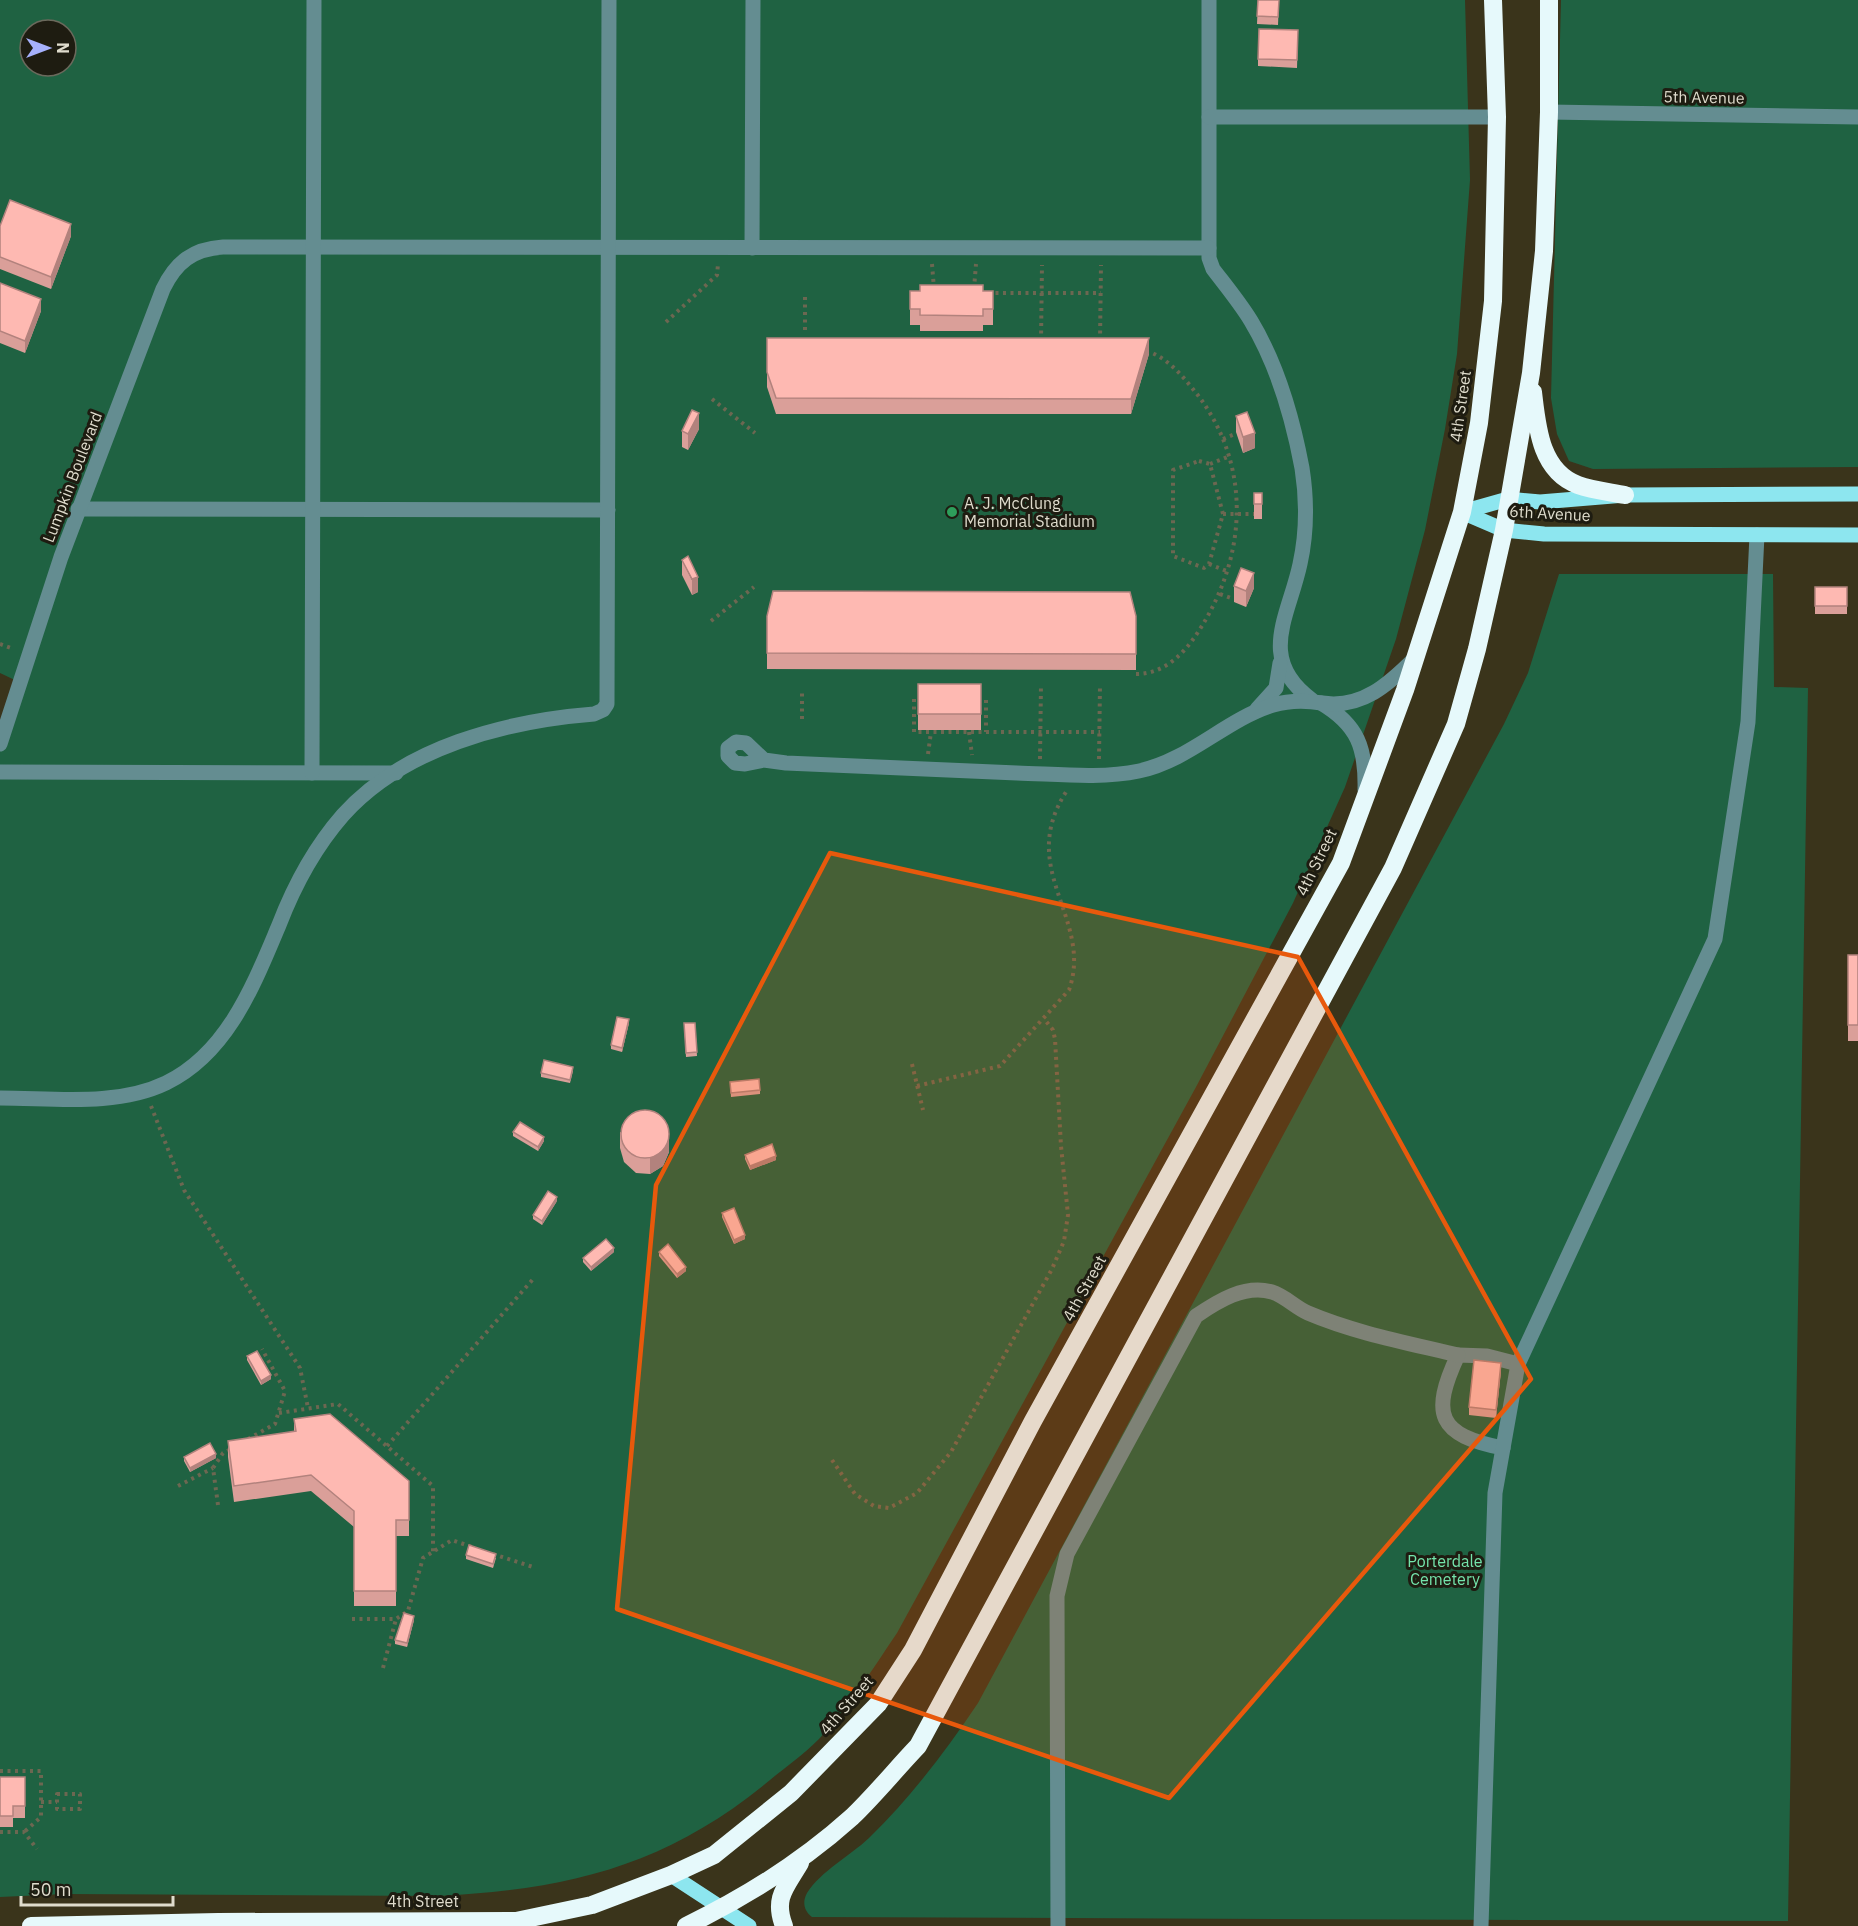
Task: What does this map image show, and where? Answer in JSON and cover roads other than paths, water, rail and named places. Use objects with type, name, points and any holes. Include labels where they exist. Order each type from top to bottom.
[{"type":"highway","name":"4th Street","points":[[31,1926],[72,1923],[346,1924],[516,1921],[592,1905],[671,1875],[714,1855],[791,1793],[878,1704],[913,1650],[1033,1421],[1341,863],[1415,658],[1462,512],[1479,423],[1493,301],[1497,117],[1493,0]]},
{"type":"highway","points":[[686,1926],[722,1909],[802,1860],[853,1815],[918,1746],[1383,887],[1456,724],[1477,648],[1504,530],[1531,373],[1544,251],[1549,112],[1549,0]]},
{"type":"highway","points":[[1531,373],[1539,440],[1554,468],[1576,485],[1624,495]]},
{"type":"highway","points":[[784,1926],[779,1914],[779,1898],[802,1860]]},
{"type":"main road","name":"6th Avenue","points":[[1462,512],[1508,499],[1540,502],[1624,495],[1858,494]]},
{"type":"main road","name":"6th Avenue","points":[[1462,512],[1504,530],[1544,534],[1858,535]]},
{"type":"main road","points":[[671,1875],[749,1926]]},
{"type":"street","points":[[312,773],[314,0]]},
{"type":"street","points":[[0,1098],[102,1098],[130,1095],[167,1083],[196,1062],[239,1012],[254,985],[298,883],[327,836],[360,799],[396,773],[427,756],[488,732],[535,720],[594,714],[605,707],[608,700],[609,0]]},
{"type":"street","points":[[753,0],[753,248]]},
{"type":"street","points":[[1209,0],[1209,248],[1213,269],[1251,322],[1270,363],[1301,467],[1305,494],[1305,535],[1300,563],[1280,633],[1276,688],[1253,713]]},
{"type":"street","name":"5th Avenue","points":[[1549,112],[1858,117]]},
{"type":"street","points":[[1209,117],[1497,117]]},
{"type":"street","points":[[314,247],[1209,248]]},
{"type":"street","name":"Lumpkin Boulevard","points":[[0,744],[31,643],[78,509],[168,279],[187,257],[212,248],[314,247]]},
{"type":"street","points":[[78,509],[608,510]]},
{"type":"street","points":[[1481,1926],[1495,1492],[1518,1364],[1715,939],[1748,722],[1757,534]]},
{"type":"street","points":[[1280,657],[1293,685],[1343,718],[1358,736],[1364,760],[1365,796]]},
{"type":"street","points":[[764,760],[1074,774],[1138,771],[1178,758],[1253,713],[1285,702],[1349,702],[1372,695],[1415,658]]},
{"type":"street","points":[[0,772],[396,773]]},
{"type":"street","points":[[1058,1926],[1057,1596],[1067,1554],[1196,1316],[1222,1298],[1250,1291],[1273,1292],[1306,1312],[1353,1328],[1458,1355],[1487,1356],[1518,1364]]},
{"type":"street","points":[[1458,1355],[1445,1382],[1442,1412],[1455,1433],[1472,1442],[1503,1448]]},
{"type":"place","name":"A. J. McClung Memorial Stadium","points":[[952,512]]},
{"type":"park label","name":"Porterdale Cemetery","points":[[1445,1570]]}]
